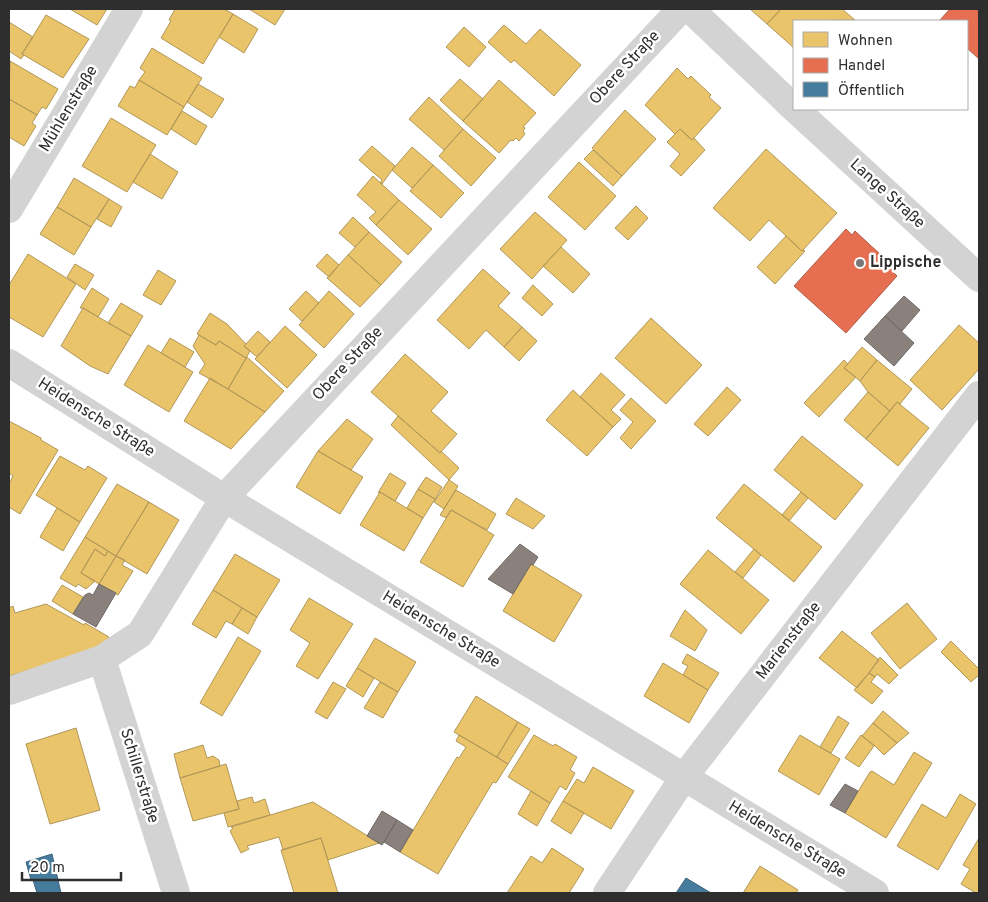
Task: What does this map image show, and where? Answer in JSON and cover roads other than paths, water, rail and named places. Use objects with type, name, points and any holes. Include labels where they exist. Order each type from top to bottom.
[{"type":"street","name":"Mühlenstraße","points":[[9,208],[129,9]]},
{"type":"street","name":"Obere Straße","points":[[9,691],[102,659],[140,634],[224,498],[681,9]]},
{"type":"street","name":"Lange Straße","points":[[690,9],[793,106]]},
{"type":"street","name":"Lange Straße","points":[[797,110],[979,278]]},
{"type":"street","name":"Heidensche Straße","points":[[9,363],[224,498],[875,893]]},
{"type":"street","name":"Marienstraße","points":[[607,893],[684,777],[979,395]]},
{"type":"street","name":"Schillerstraße","points":[[102,659],[176,893]]},
{"type":"place","name":"Lippische","points":[[860,263]]}]
